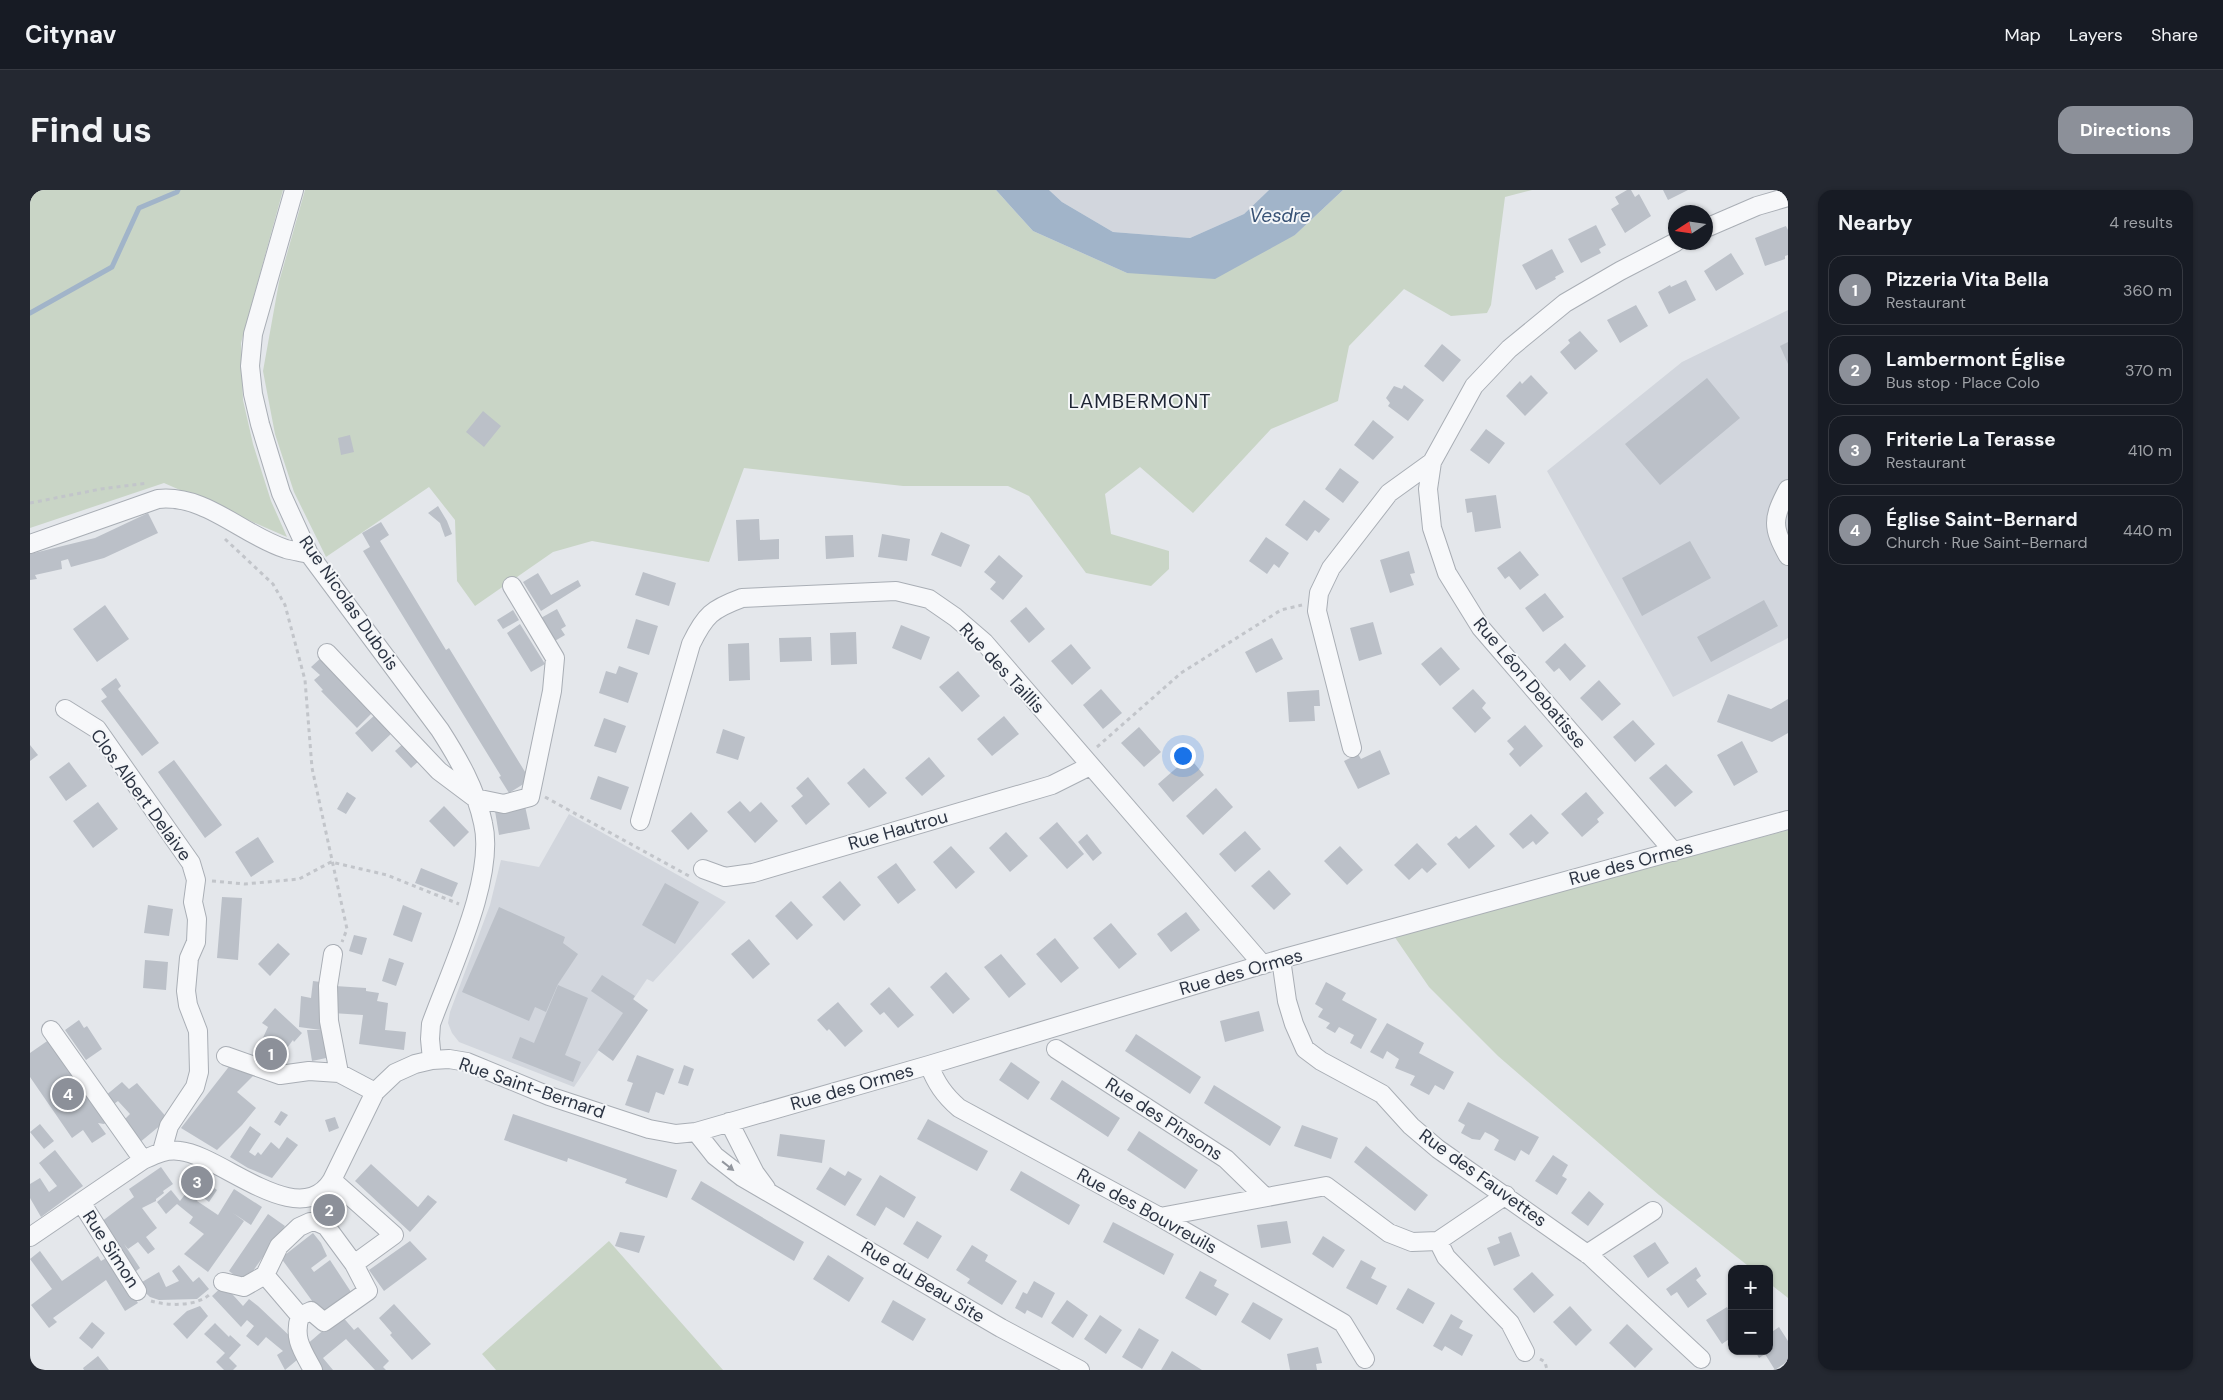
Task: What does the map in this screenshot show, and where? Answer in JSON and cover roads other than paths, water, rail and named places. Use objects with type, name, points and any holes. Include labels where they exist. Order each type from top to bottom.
[{"type":"street","name":"Rue Nicolas Dubois","points":[[294,190],[253,334],[250,366],[253,394],[260,424],[281,493],[309,554],[440,730],[458,758],[484,823],[483,873],[474,910],[431,1024],[432,1060]]},
{"type":"street","points":[[1713,225],[1756,206],[1788,197]]},
{"type":"street","name":"Rue Léon Debatisse","points":[[1668,246],[1565,303],[1509,349],[1474,386],[1432,462],[1428,489],[1432,528],[1447,573],[1481,628],[1674,852]]},
{"type":"street","name":"Rue Léon Debatisse","points":[[1352,748],[1317,612],[1319,593],[1331,568],[1389,493],[1432,462]]},
{"type":"street","points":[[1788,489],[1776,512],[1777,535],[1788,556]]},
{"type":"street","points":[[30,544],[158,499],[170,498],[194,502],[286,549],[309,554]]},
{"type":"street","points":[[327,653],[439,771],[475,798],[504,804],[530,797],[552,690],[555,658],[512,586]]},
{"type":"street","name":"Rue des Taillis","points":[[640,821],[691,644],[702,623],[719,607],[742,598],[896,591],[929,599],[955,617],[984,642],[1263,965]]},
{"type":"street","name":"Clos Albert Delaive","points":[[65,709],[97,729],[191,863],[196,880],[193,902],[197,919],[196,942],[189,958],[186,991],[188,1005],[198,1031],[199,1072],[195,1087],[169,1126],[162,1151]]},
{"type":"street","name":"Rue Hautrou","points":[[703,869],[725,877],[753,873],[1052,785],[1086,762]]},
{"type":"street","name":"Rue des Ormes","points":[[696,1132],[929,1065],[1263,965],[1788,820]]},
{"type":"street","points":[[332,954],[328,986],[330,1021],[339,1073]]},
{"type":"street","name":"Rue des Fauvettes","points":[[1281,960],[1287,1002],[1305,1049],[1320,1060],[1382,1094],[1411,1126],[1438,1149],[1506,1195],[1587,1254],[1701,1359]]},
{"type":"street","points":[[51,1030],[143,1160]]},
{"type":"street","name":"Rue des Pinsons","points":[[1056,1049],[1226,1159],[1265,1197]]},
{"type":"street","points":[[226,1056],[280,1075],[309,1072],[339,1073],[374,1092]]},
{"type":"street","name":"Rue Saint-Bernard","points":[[30,1237],[143,1160],[162,1151],[179,1150],[195,1154],[271,1193],[287,1198],[301,1198],[321,1192],[328,1187],[332,1180],[374,1092],[396,1074],[415,1064],[432,1060],[449,1059],[467,1062],[549,1096],[649,1129],[676,1134],[696,1132]]},
{"type":"street","name":"Rue des Bouvreuils","points":[[929,1065],[937,1084],[946,1097],[959,1108],[1160,1217],[1342,1323],[1366,1359]]},
{"type":"street","name":"Rue du Beau Site","points":[[729,1122],[755,1173],[768,1190]]},
{"type":"street","name":"Rue du Beau Site","points":[[696,1132],[716,1156],[742,1177],[768,1190],[1001,1328],[1080,1370]]},
{"type":"street","points":[[332,1180],[394,1235],[354,1264]]},
{"type":"street","points":[[1160,1217],[1326,1186],[1389,1233],[1412,1242],[1438,1240],[1506,1195]]},
{"type":"street","points":[[301,1198],[310,1222]]},
{"type":"street","name":"Rue Simon","points":[[81,1202],[137,1291]]},
{"type":"street","points":[[1587,1254],[1653,1211]]},
{"type":"street","points":[[223,1282],[244,1287],[265,1275],[279,1246],[299,1227],[310,1222],[317,1222],[326,1226],[354,1264],[368,1291],[324,1322],[311,1311],[300,1316],[296,1328],[299,1343],[309,1363]]},
{"type":"street","points":[[1438,1240],[1446,1257],[1510,1323],[1525,1352]]},
{"type":"street","points":[[265,1275],[300,1316]]},
{"type":"water","name":"Vesdre","points":[[996,190],[1049,190],[1062,202],[1113,232],[1190,238],[1244,214],[1269,190],[1343,190],[1295,235],[1215,279],[1127,273],[1033,231]]},
{"type":"waterway","points":[[30,313],[112,267],[139,208],[178,190]]},
{"type":"place","name":"Pizzeria Vita Bella","points":[[271,1054]]},
{"type":"place","name":"Église Saint-Bernard","points":[[68,1094]]},
{"type":"place","name":"Friterie La Terasse","points":[[197,1182]]},
{"type":"place","name":"Lambermont Église","points":[[329,1210]]},
{"type":"district","name":"LAMBERMONT","points":[[1140,401]]}]
